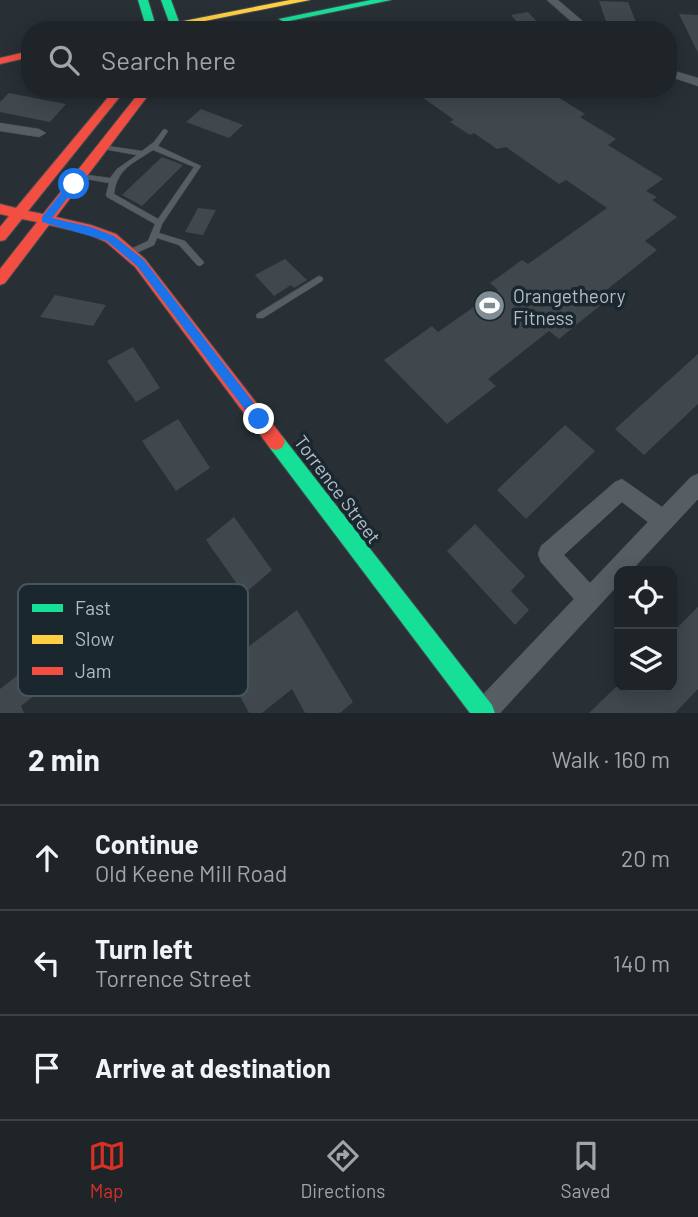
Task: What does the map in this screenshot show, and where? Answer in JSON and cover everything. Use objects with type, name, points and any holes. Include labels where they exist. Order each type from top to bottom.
[{"type":"main road","points":[[143,0],[147,21]]},
{"type":"main road","points":[[166,0],[174,21]]},
{"type":"main road","points":[[205,21],[305,0]]},
{"type":"main road","points":[[278,21],[386,0]]},
{"type":"main road","points":[[0,61],[21,56]]},
{"type":"main road","points":[[0,76],[21,71]]},
{"type":"main road","points":[[103,111],[110,98]]},
{"type":"main road","points":[[0,236],[114,98]]},
{"type":"main road","points":[[0,279],[142,98]]},
{"type":"main road","name":"Torrence Street","points":[[0,209],[91,230],[111,238],[129,253],[201,340],[339,526],[484,713]]},
{"type":"street","points":[[552,0],[577,21]]},
{"type":"street","points":[[677,75],[698,82]]},
{"type":"street","points":[[0,127],[39,133]]},
{"type":"street","points":[[484,713],[698,484]]},
{"type":"street","points":[[590,600],[549,554],[622,489],[663,521]]},
{"type":"lane","points":[[159,223],[110,195],[113,181],[127,161],[153,147],[165,131]]},
{"type":"lane","points":[[103,147],[141,153]]},
{"type":"lane","points":[[129,253],[151,243],[159,223],[198,166],[153,147]]},
{"type":"lane","points":[[80,176],[113,181]]},
{"type":"lane","points":[[156,234],[182,243],[200,263]]},
{"type":"lane","points":[[260,316],[319,279]]},
{"type":"building","points":[[599,1],[628,2],[635,21],[606,21]]},
{"type":"building","points":[[528,12],[536,21],[516,21],[511,15]]},
{"type":"building","points":[[679,14],[698,15],[698,53]]},
{"type":"building","points":[[9,93],[21,95],[21,98],[66,104],[50,122],[0,112],[0,102]]},
{"type":"building","points":[[423,98],[559,98],[585,114],[580,117],[616,139],[608,145],[663,179],[646,191],[657,197],[652,200],[677,217],[645,241],[657,250],[595,299],[602,304],[559,339],[549,331],[488,379],[496,386],[447,424],[384,360],[432,326],[438,332],[498,290],[490,283],[522,260],[528,264],[607,208],[566,180],[559,184],[506,147],[497,149],[474,133],[470,135],[450,122],[454,120]]},
{"type":"building","points":[[201,109],[243,125],[229,138],[186,122]]},
{"type":"building","points":[[162,157],[183,165],[142,206],[122,195]]},
{"type":"building","points":[[198,208],[216,210],[203,235],[185,232]]},
{"type":"building","points":[[285,259],[307,280],[294,288],[291,285],[274,296],[255,275]]},
{"type":"building","points":[[55,295],[106,305],[93,326],[40,317]]},
{"type":"building","points":[[133,347],[160,388],[136,402],[107,361]]},
{"type":"building","points":[[698,354],[698,404],[644,455],[615,429]]},
{"type":"building","points":[[178,419],[210,468],[176,491],[142,441]]},
{"type":"building","points":[[565,425],[595,451],[526,519],[497,490]]},
{"type":"building","points":[[234,517],[272,570],[248,591],[248,584],[237,584],[206,540]]},
{"type":"building","points":[[475,524],[525,576],[511,591],[529,610],[515,625],[447,551]]},
{"type":"building","points":[[698,607],[698,689],[675,713],[589,713],[614,689],[614,692],[677,692],[677,628]]},
{"type":"building","points":[[297,610],[353,702],[340,713],[305,713],[292,689],[262,713],[249,713],[240,696],[248,696],[248,647]]},
{"type":"building","points":[[18,675],[18,696],[34,696],[21,706],[24,713],[0,713],[0,689]]},
{"type":"traffic: fast","points":[[143,0],[149,21]]},
{"type":"traffic: fast","points":[[166,0],[174,21]]},
{"type":"traffic: fast","points":[[284,19],[386,0]]},
{"type":"traffic: fast","points":[[276,442],[484,713]]},
{"type":"traffic: slow","points":[[192,21],[305,0]]},
{"type":"traffic: jam","points":[[0,61],[21,56]]},
{"type":"traffic: jam","points":[[0,236],[114,98]]},
{"type":"traffic: jam","points":[[0,279],[141,98]]},
{"type":"traffic: jam","points":[[0,209],[91,230],[111,238],[140,263],[276,442]]},
{"type":"place","name":"Orangetheory Fitness","points":[[490,306]]},
{"type":"route","points":[[74,184],[45,220],[91,230],[120,244],[140,263],[259,419]]}]
